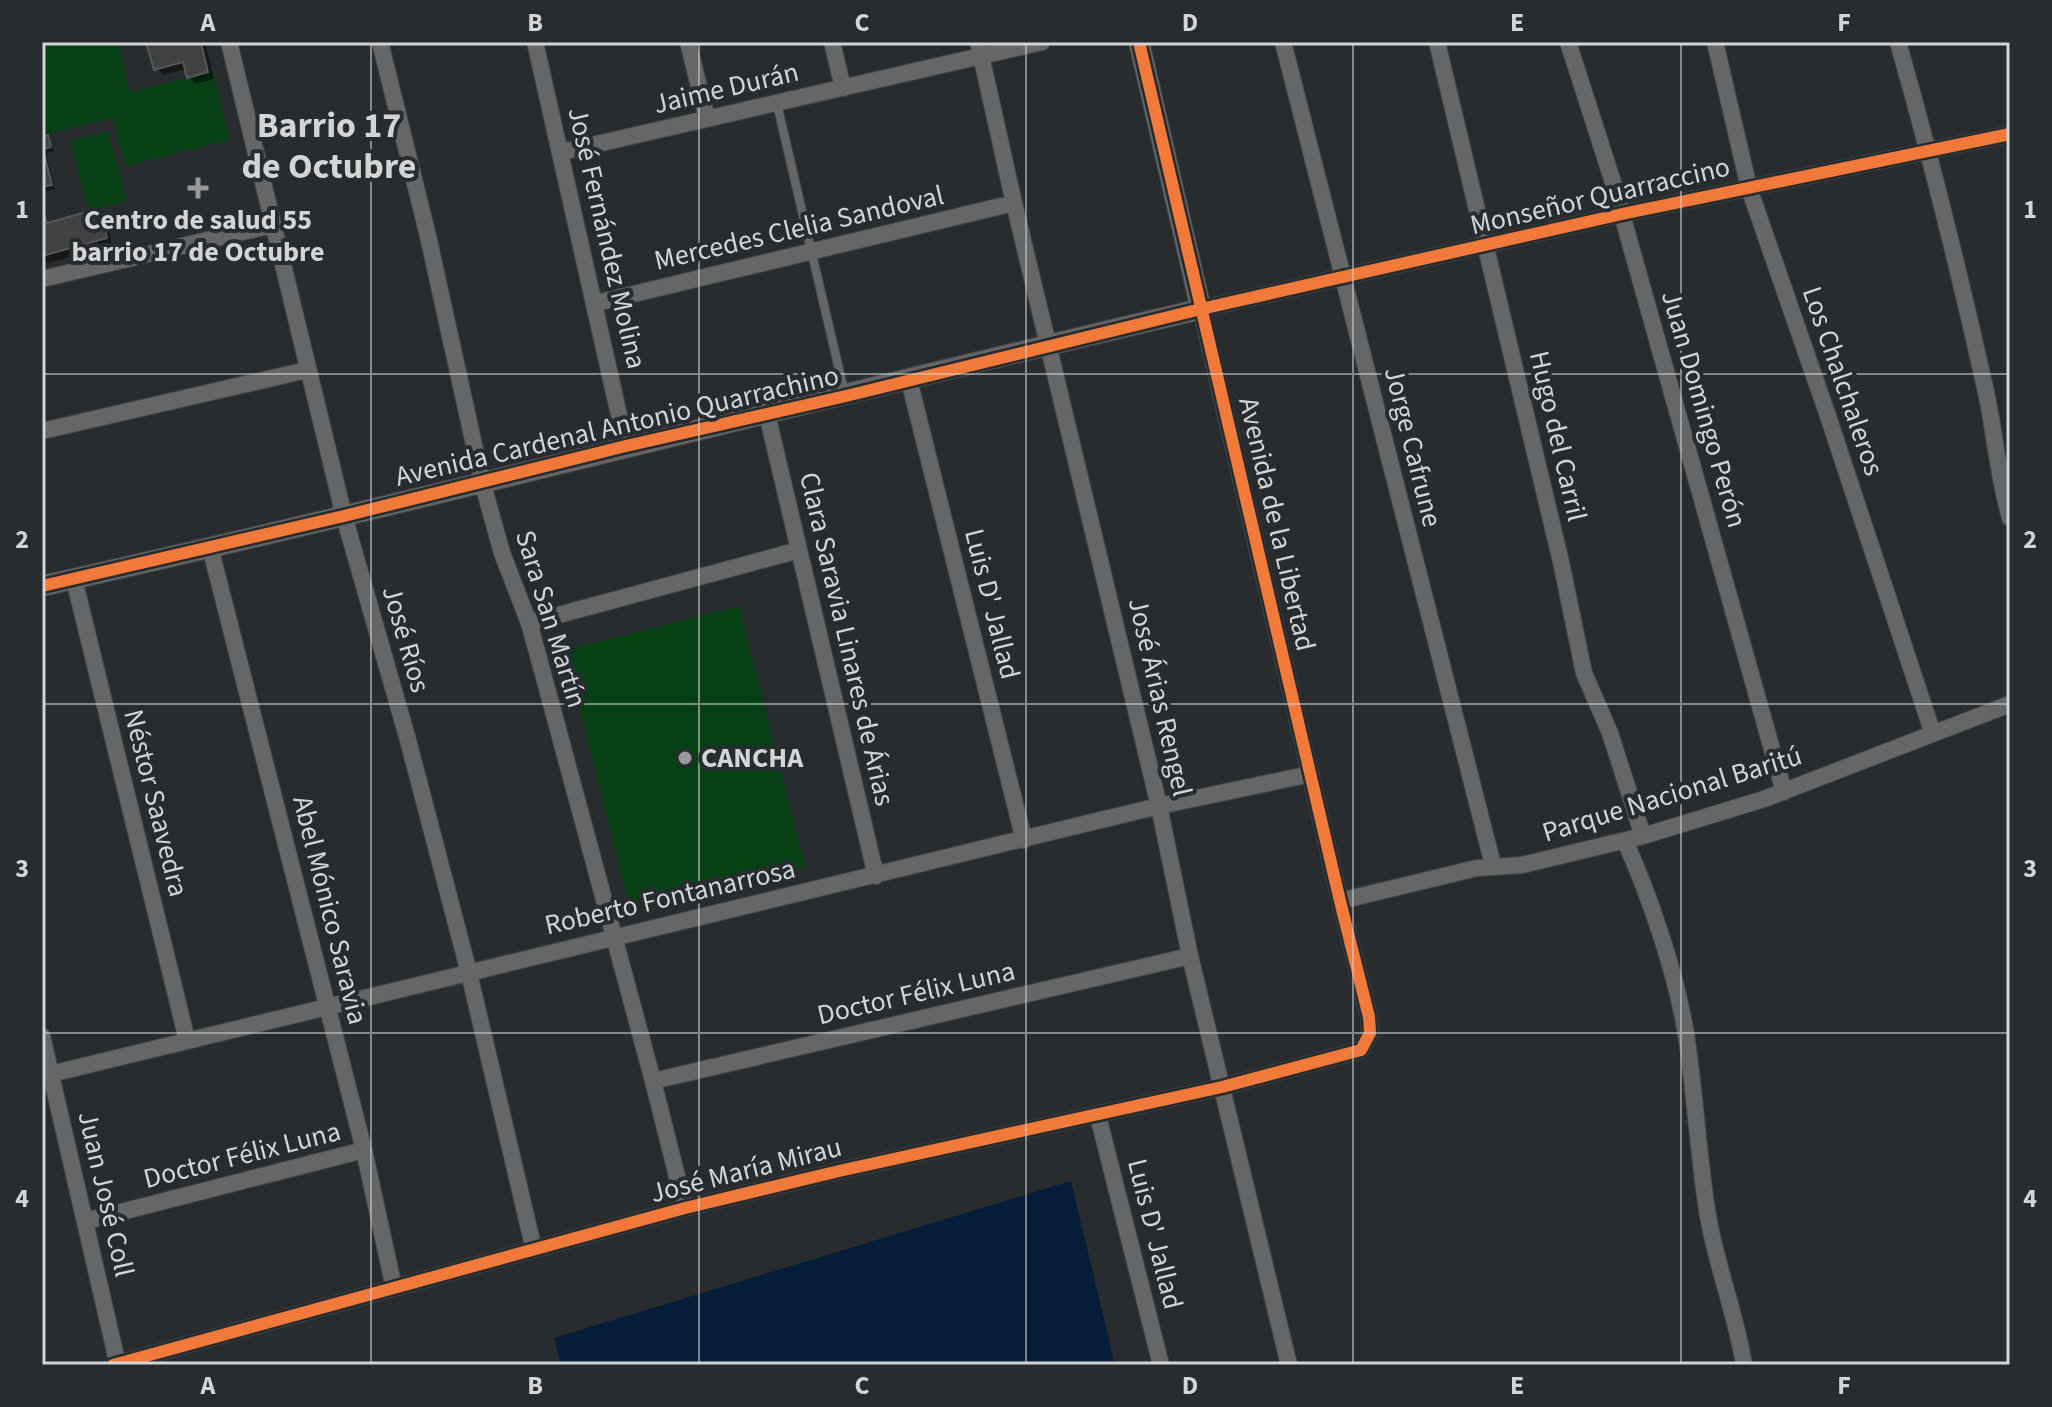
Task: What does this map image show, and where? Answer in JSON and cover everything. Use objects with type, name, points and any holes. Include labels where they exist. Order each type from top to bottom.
[{"type":"street","name":"José Ríos","points":[[229,42],[344,516],[408,740],[469,973],[534,1250]]},
{"type":"street","name":"Sara San Martín","points":[[380,42],[428,236],[482,481],[502,553],[529,623],[685,1208]]},
{"type":"street","name":"José Fernández Molina","points":[[535,42],[626,446]]},
{"type":"street","points":[[688,42],[707,119]]},
{"type":"street","points":[[832,42],[843,88]]},
{"type":"street","name":"Jaime Durán","points":[[562,152],[843,88],[980,49],[1042,42]]},
{"type":"street","name":"Avenida de la Libertad","points":[[1139,42],[1369,1017]]},
{"type":"street","name":"Jorge Cafrune","points":[[1283,42],[1493,865]]},
{"type":"street","name":"Hugo del Carril","points":[[1437,42],[1558,547],[1584,673],[1603,713],[1643,836]]},
{"type":"street","name":"Juan Domingo Perón","points":[[1568,42],[1622,214],[1784,792]]},
{"type":"street","name":"Los Chalchaleros","points":[[1715,42],[1749,188],[1933,734]]},
{"type":"street","points":[[1898,42],[1929,152],[1986,395],[2001,485],[2010,518]]},
{"type":"street","name":"José Árias Rengel","points":[[980,49],[1159,806],[1190,956],[1289,1365]]},
{"type":"street","name":"Monseñor Quarraccino","points":[[1201,309],[1622,214],[2010,134]]},
{"type":"street","name":"Mercedes Clelia Sandoval","points":[[596,303],[1014,203]]},
{"type":"street","points":[[42,279],[272,225]]},
{"type":"street","name":"Avenida Cardenal Antonio Quarrachino","points":[[42,586],[1201,309]]},
{"type":"street","points":[[42,431],[307,370]]},
{"type":"street","name":"Luis D' Jallad","points":[[909,380],[1024,840]]},
{"type":"street","name":"Clara Saravia Linares de Árias","points":[[767,414],[876,876]]},
{"type":"street","name":"Abel Mónico Saravia","points":[[210,547],[364,1150],[394,1288]]},
{"type":"street","points":[[529,623],[799,550]]},
{"type":"street","name":"Néstor Saavedra","points":[[74,579],[187,1040]]},
{"type":"street","name":"Parque Nacional Baritú","points":[[1340,901],[1493,865],[1522,865],[1643,836],[1784,792],[2010,704]]},
{"type":"street","name":"Roberto Fontanarrosa","points":[[47,1074],[1159,806],[1311,774]]},
{"type":"street","points":[[1625,841],[1643,880],[1680,1005],[1707,1212],[1740,1337],[1744,1365]]},
{"type":"street","name":"Doctor Félix Luna","points":[[653,1081],[1190,956]]},
{"type":"street","name":"José María Mirau","points":[[116,1365],[685,1208],[839,1171],[1098,1116],[1361,1050],[1370,1033],[1369,1017]]},
{"type":"street","name":"Juan José Coll","points":[[42,1036],[47,1074],[86,1221],[116,1365]]},
{"type":"street","name":"Luis D' Jallad","points":[[1098,1116],[1161,1365]]},
{"type":"street","name":"Doctor Félix Luna","points":[[86,1221],[364,1150]]},
{"type":"lane","points":[[777,104],[846,396]]},
{"type":"green space","points":[[42,42],[118,42],[130,92],[213,71],[230,140],[125,166],[113,118],[42,135]]},
{"type":"green space","points":[[108,131],[127,201],[89,211],[70,141]]},
{"type":"green space","name":"CANCHA","points":[[739,606],[805,866],[630,910],[565,650]]},
{"type":"water","points":[[1071,1181],[1115,1365],[561,1365],[554,1338]]},
{"type":"building","points":[[146,42],[201,42],[208,72],[187,78],[183,62],[154,70]]},
{"type":"building","points":[[48,135],[51,147],[43,149],[52,185],[42,187],[42,137]]},
{"type":"building","points":[[43,211],[47,223],[86,212],[87,218],[101,214],[107,238],[42,256]]},
{"type":"cycle path","points":[[113,1365],[685,1208],[1222,1087],[1361,1050],[1370,1033],[1369,1017],[1139,42]]},
{"type":"cycle path","points":[[42,586],[1201,309],[1622,214],[2010,134]]},
{"type":"place","name":"Centro de salud 55 barrio 17 de Octubre","points":[[198,188]]},
{"type":"place","name":"CANCHA","points":[[685,758]]},
{"type":"district","name":"Barrio 17 de Octubre","points":[[329,146]]}]
